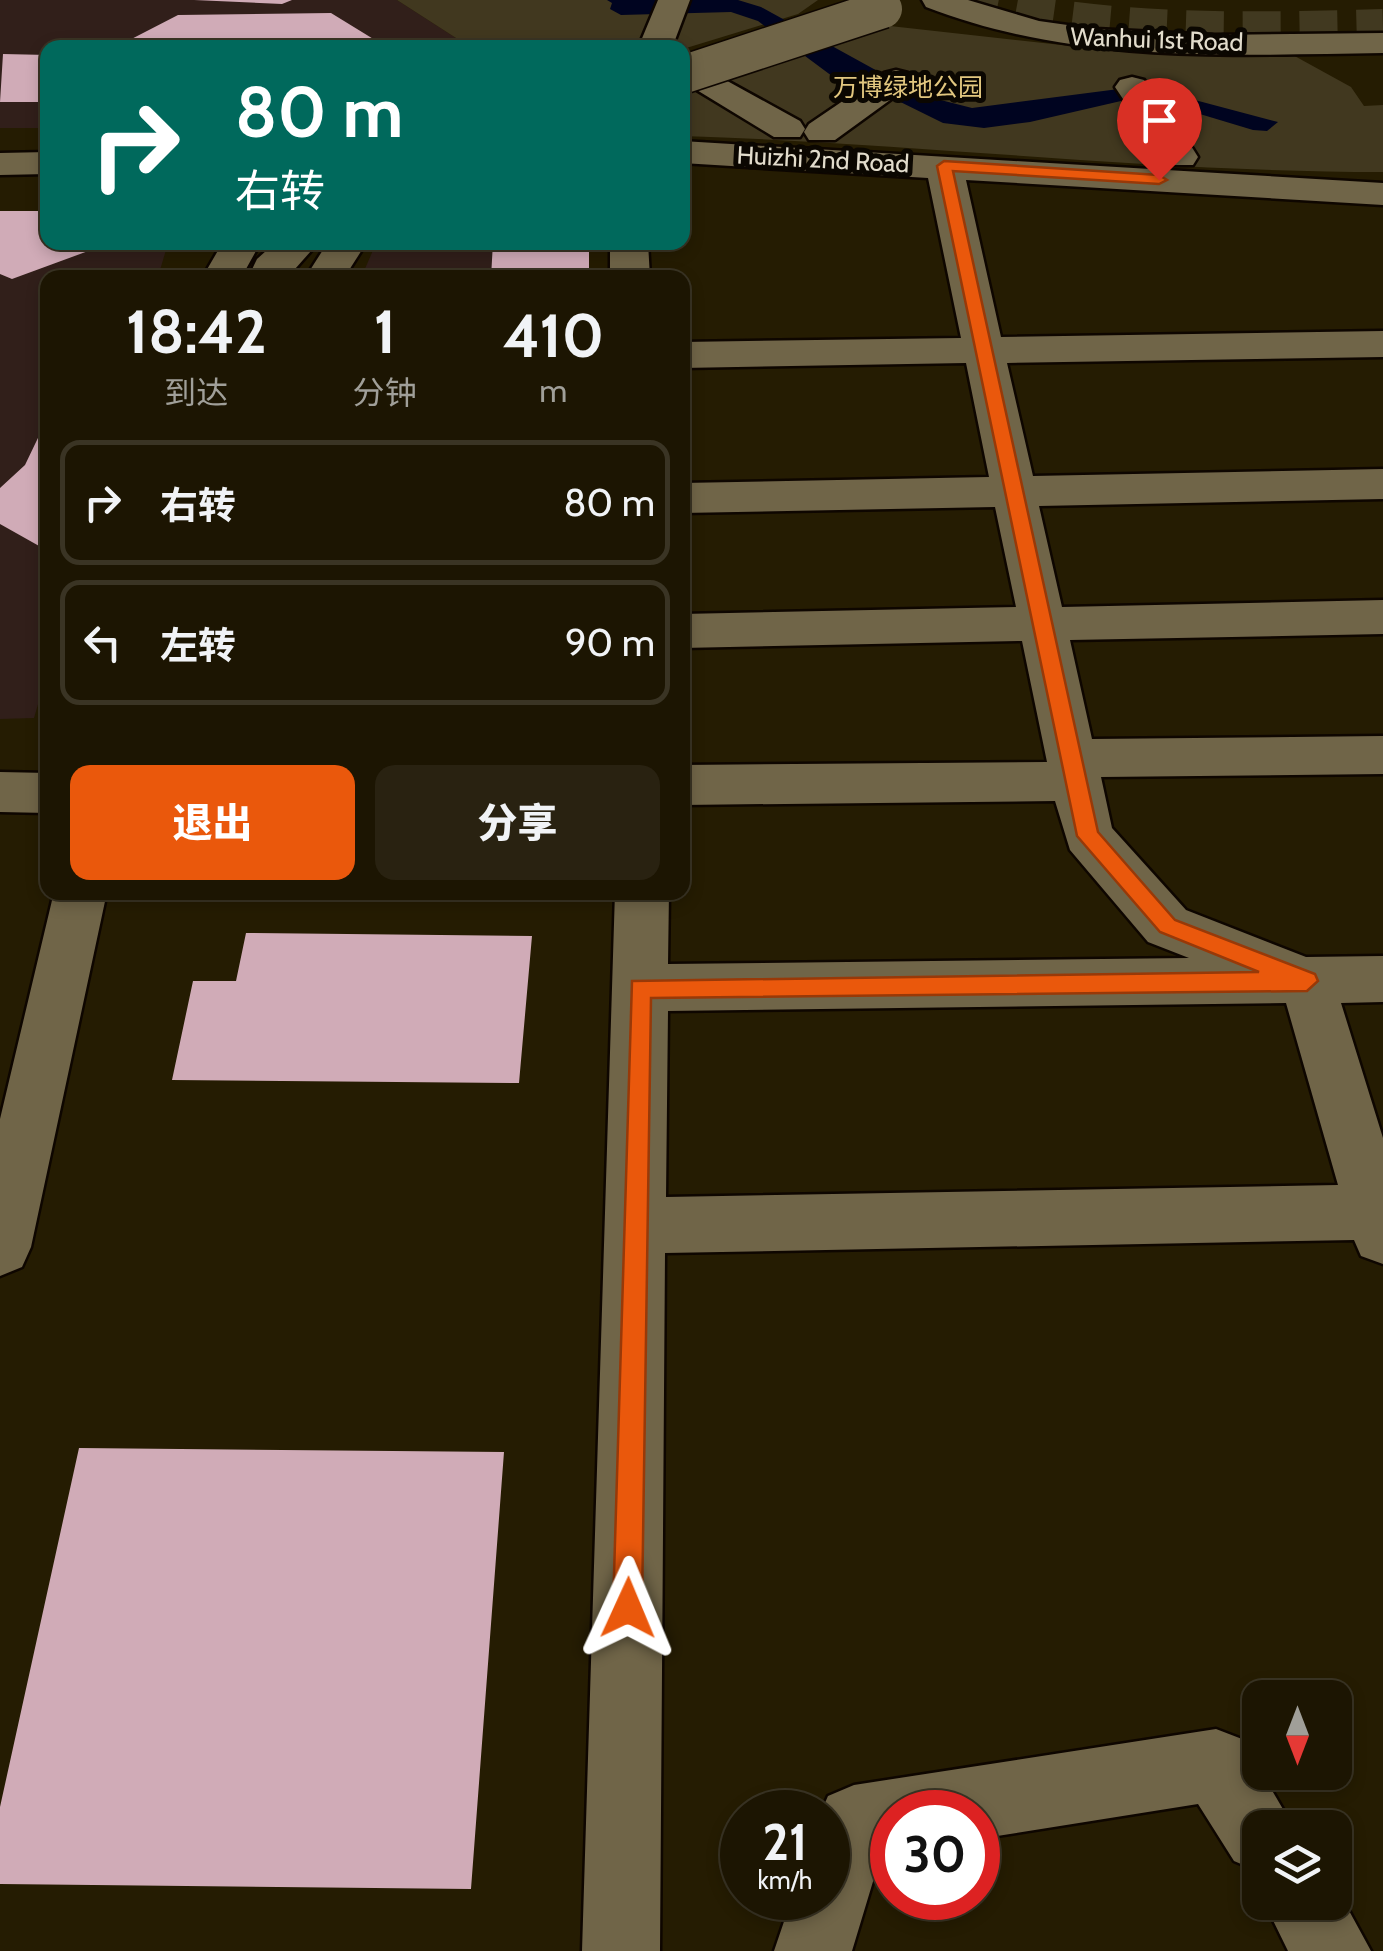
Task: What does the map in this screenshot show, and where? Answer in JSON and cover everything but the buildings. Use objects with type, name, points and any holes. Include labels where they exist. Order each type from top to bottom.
[{"type":"street","name":"Wanhui 1st Road","points":[[938,0],[982,21],[1053,36],[1382,60]]},
{"type":"street","points":[[690,72],[895,4]]},
{"type":"street","points":[[659,40],[671,7]]},
{"type":"street","points":[[1055,16],[1204,22],[1383,22]]},
{"type":"street","points":[[1344,60],[1382,60]]},
{"type":"street","points":[[690,70],[805,131]]},
{"type":"street","points":[[805,131],[886,87]]},
{"type":"street","points":[[1136,94],[1180,157]]},
{"type":"street","points":[[746,123],[805,131],[1377,168],[1382,151]]},
{"type":"street","name":"Huizhi 2nd Road","points":[[690,152],[1383,194]]},
{"type":"street","points":[[944,166],[1088,836],[1168,926],[1307,981]]},
{"type":"street","points":[[271,270],[291,250]]},
{"type":"street","points":[[690,355],[1383,344]]},
{"type":"street","points":[[690,498],[1383,484]]},
{"type":"street","points":[[690,632],[1383,617]]},
{"type":"street","points":[[690,785],[1383,755]]},
{"type":"street","points":[[0,792],[40,792]]},
{"type":"street","points":[[0,1247],[79,900]]},
{"type":"street","points":[[621,1951],[642,900]]},
{"type":"street","points":[[640,988],[1383,979]]},
{"type":"street","points":[[635,1226],[1381,1220],[1307,981]]},
{"type":"street","points":[[1000,1798],[1216,1765],[1244,1810]]},
{"type":"street","points":[[813,1951],[854,1822],[870,1819]]},
{"type":"street","points":[[1313,1920],[1332,1951]]},
{"type":"shaded area","points":[[0,0],[397,0],[459,40],[40,40],[40,128],[0,128]]},
{"type":"shaded area","points":[[0,219],[40,238],[40,250],[166,250],[160,270],[40,270],[40,697],[34,718],[0,719]]},
{"type":"shaded area","points":[[373,250],[553,250],[551,270],[364,270]]},
{"type":"green space","name":"万博绿地公园","points":[[397,0],[818,0],[798,14],[690,47],[690,40],[459,40]]},
{"type":"green space","name":"万博绿地公园","points":[[890,26],[1125,52],[1291,54],[1351,87],[1364,106],[1383,105],[1383,172],[1208,167],[690,136],[690,91]]},
{"type":"water","points":[[607,0],[738,0],[761,7],[921,95],[972,108],[1142,86],[1278,122],[1267,131],[1253,130],[1150,99],[1121,101],[1030,122],[984,128],[943,123],[866,85],[836,79],[758,21],[731,12],[621,15],[610,9],[612,3]]},
{"type":"tunnel","points":[[960,0],[1065,20],[1170,29],[1383,28]]},
{"type":"route","points":[[628,1608],[640,988],[1307,981],[1168,926],[1088,836],[944,166],[1159,180]]}]
